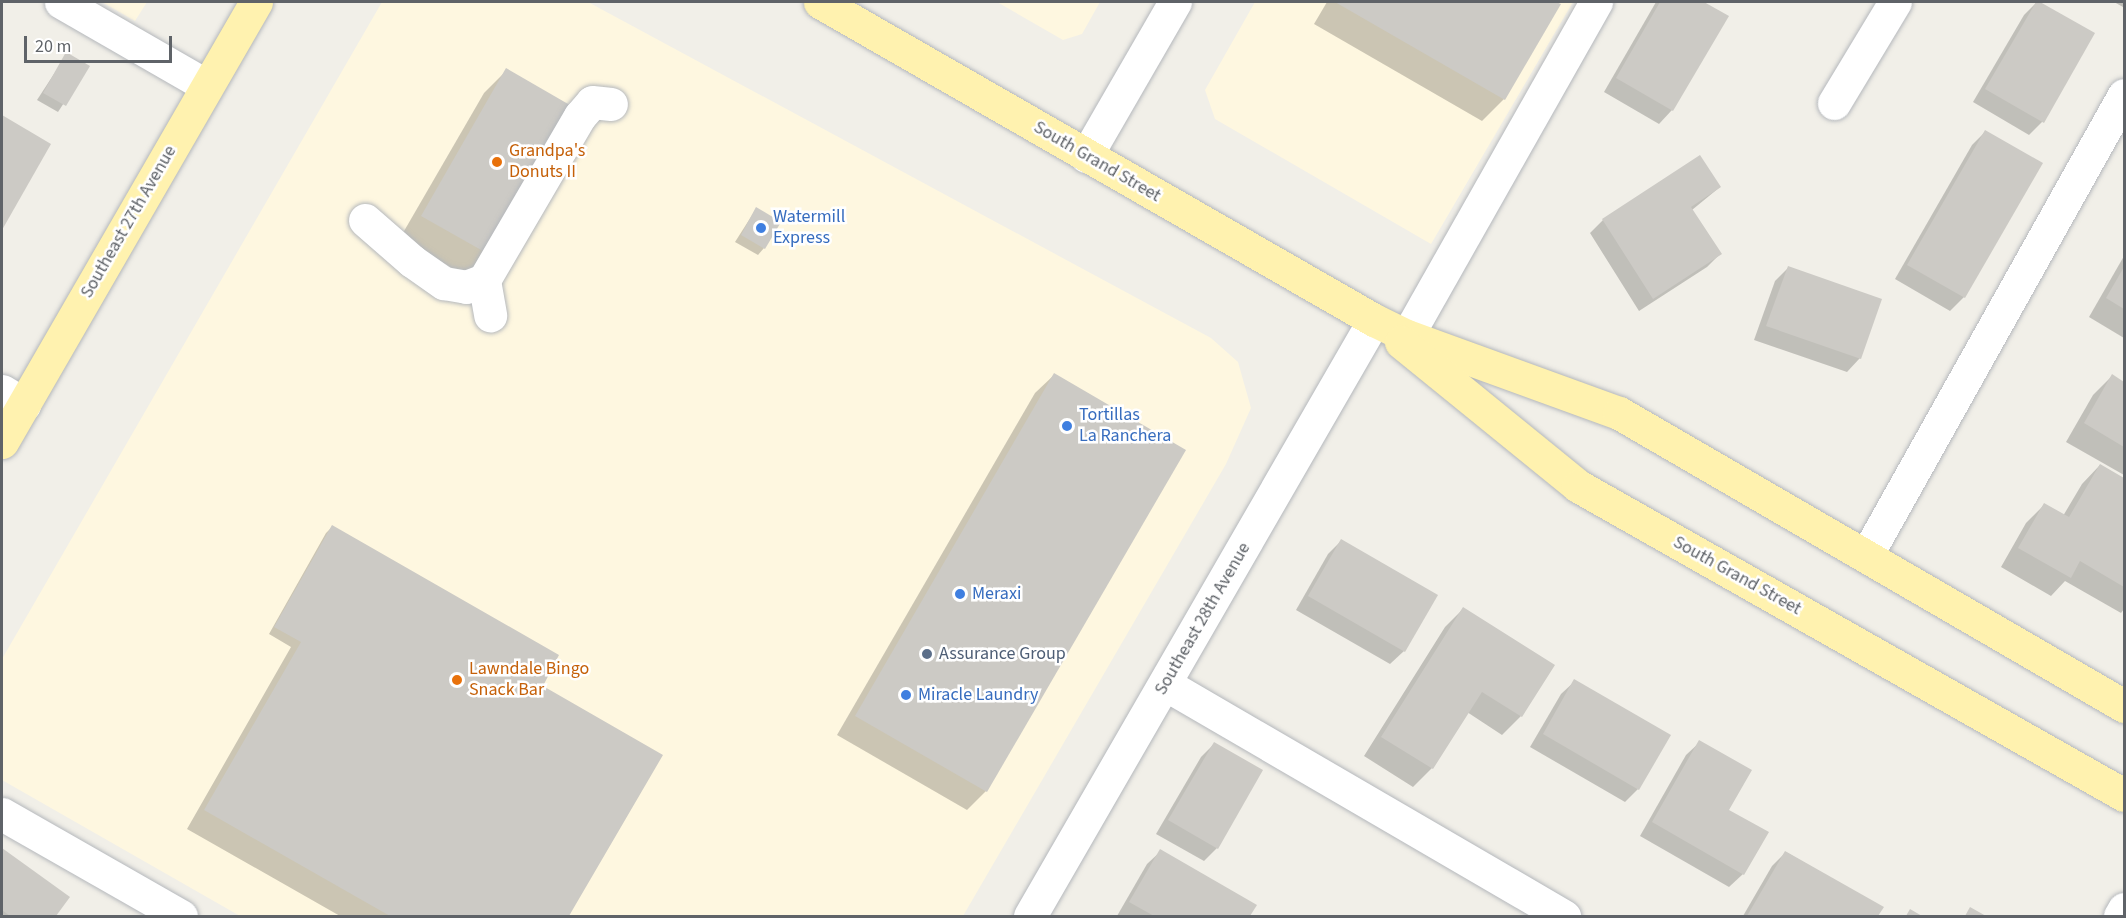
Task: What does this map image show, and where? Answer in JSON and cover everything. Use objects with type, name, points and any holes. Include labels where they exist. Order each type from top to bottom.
[{"type":"main road","name":"Southeast 27th Avenue","points":[[2,442],[13,397],[207,86],[256,2]]},
{"type":"main road","name":"South Grand Street","points":[[820,2],[1374,320],[1407,336],[1619,412],[2124,706]]},
{"type":"main road","name":"South Grand Street","points":[[1374,320],[1578,486],[2124,795]]},
{"type":"street","points":[[61,2],[207,86]]},
{"type":"street","points":[[1086,156],[1175,2]]},
{"type":"street","points":[[1407,336],[1596,2]]},
{"type":"street","points":[[1834,103],[1895,2]]},
{"type":"street","points":[[1866,556],[2124,94]]},
{"type":"street","points":[[490,315],[484,280],[580,116],[592,102],[611,104]]},
{"type":"street","points":[[365,220],[412,261],[444,283],[466,286],[484,280]]},
{"type":"street","name":"Southeast 28th Avenue","points":[[1030,916],[1374,320]]},
{"type":"street","points":[[1165,684],[1564,916]]},
{"type":"street","points":[[2,814],[181,916]]},
{"type":"street","points":[[2120,916],[2124,909]]},
{"type":"shaded area","points":[[102,2],[147,2],[135,21]]},
{"type":"shaded area","points":[[382,2],[588,2],[1211,338],[1238,362],[1251,408],[1226,464],[963,916],[240,916],[2,780],[2,659]]},
{"type":"shaded area","points":[[997,2],[1100,2],[1082,34],[1063,40]]},
{"type":"shaded area","points":[[1255,2],[1573,2],[1431,244],[1215,119],[1205,90]]},
{"type":"building","points":[[1335,2],[1556,2],[1561,4],[1505,100]]},
{"type":"building","points":[[1660,2],[1704,2],[1729,16],[1673,111],[1616,78]]},
{"type":"building","points":[[2036,2],[2040,2],[2095,33],[2044,123],[1985,89]]},
{"type":"building","points":[[66,52],[90,66],[66,106],[43,93]]},
{"type":"building","points":[[506,68],[575,108],[490,255],[421,216]]},
{"type":"building","points":[[2,115],[51,144],[2,230]]},
{"type":"building","points":[[1985,130],[2043,163],[1965,298],[1907,265]]},
{"type":"building","points":[[1700,155],[1721,187],[1691,207],[1722,254],[1653,299],[1602,219]]},
{"type":"building","name":"Watermill Express","points":[[756,207],[781,222],[765,249],[741,235]]},
{"type":"building","points":[[1788,266],[1882,299],[1861,359],[1766,326]]},
{"type":"building","points":[[2124,267],[2124,309],[2106,298]]},
{"type":"building","points":[[1054,373],[1186,450],[987,792],[855,716]]},
{"type":"building","points":[[2112,374],[2124,382],[2124,447],[2084,423]]},
{"type":"building","points":[[2100,464],[2124,478],[2124,587],[2080,561],[2071,578],[2018,548],[2044,503],[2069,517]]},
{"type":"building","points":[[332,525],[559,655],[543,686],[663,755],[569,916],[390,916],[204,810],[301,642],[274,627]]},
{"type":"building","points":[[1341,539],[1438,595],[1405,652],[1308,596]]},
{"type":"building","points":[[1463,607],[1555,665],[1522,717],[1482,692],[1433,769],[1381,737]]},
{"type":"building","points":[[1574,679],[1671,735],[1639,790],[1543,734]]},
{"type":"building","points":[[1699,740],[1752,770],[1729,810],[1769,832],[1744,875],[1652,822]]},
{"type":"building","points":[[1214,742],[1263,770],[1218,849],[1168,820]]},
{"type":"building","points":[[2,848],[70,897],[56,916],[10,916],[2,910]]},
{"type":"building","points":[[1160,849],[1257,905],[1250,916],[1154,916],[1129,902]]},
{"type":"building","points":[[1785,851],[1884,907],[1878,916],[1747,916]]},
{"type":"building","points":[[1970,907],[1986,916],[1965,916]]},
{"type":"building","points":[[1910,909],[1922,916],[1906,916]]},
{"type":"place","name":"Grandpa's Donuts II","points":[[497,162]]},
{"type":"place","name":"Watermill Express","points":[[761,228]]},
{"type":"place","name":"Tortillas La Ranchera","points":[[1067,426]]},
{"type":"place","name":"Meraxi","points":[[960,594]]},
{"type":"place","name":"Assurance Group","points":[[927,654]]},
{"type":"place","name":"Lawndale Bingo Snack Bar","points":[[457,680]]},
{"type":"place","name":"Miracle Laundry","points":[[906,695]]}]
